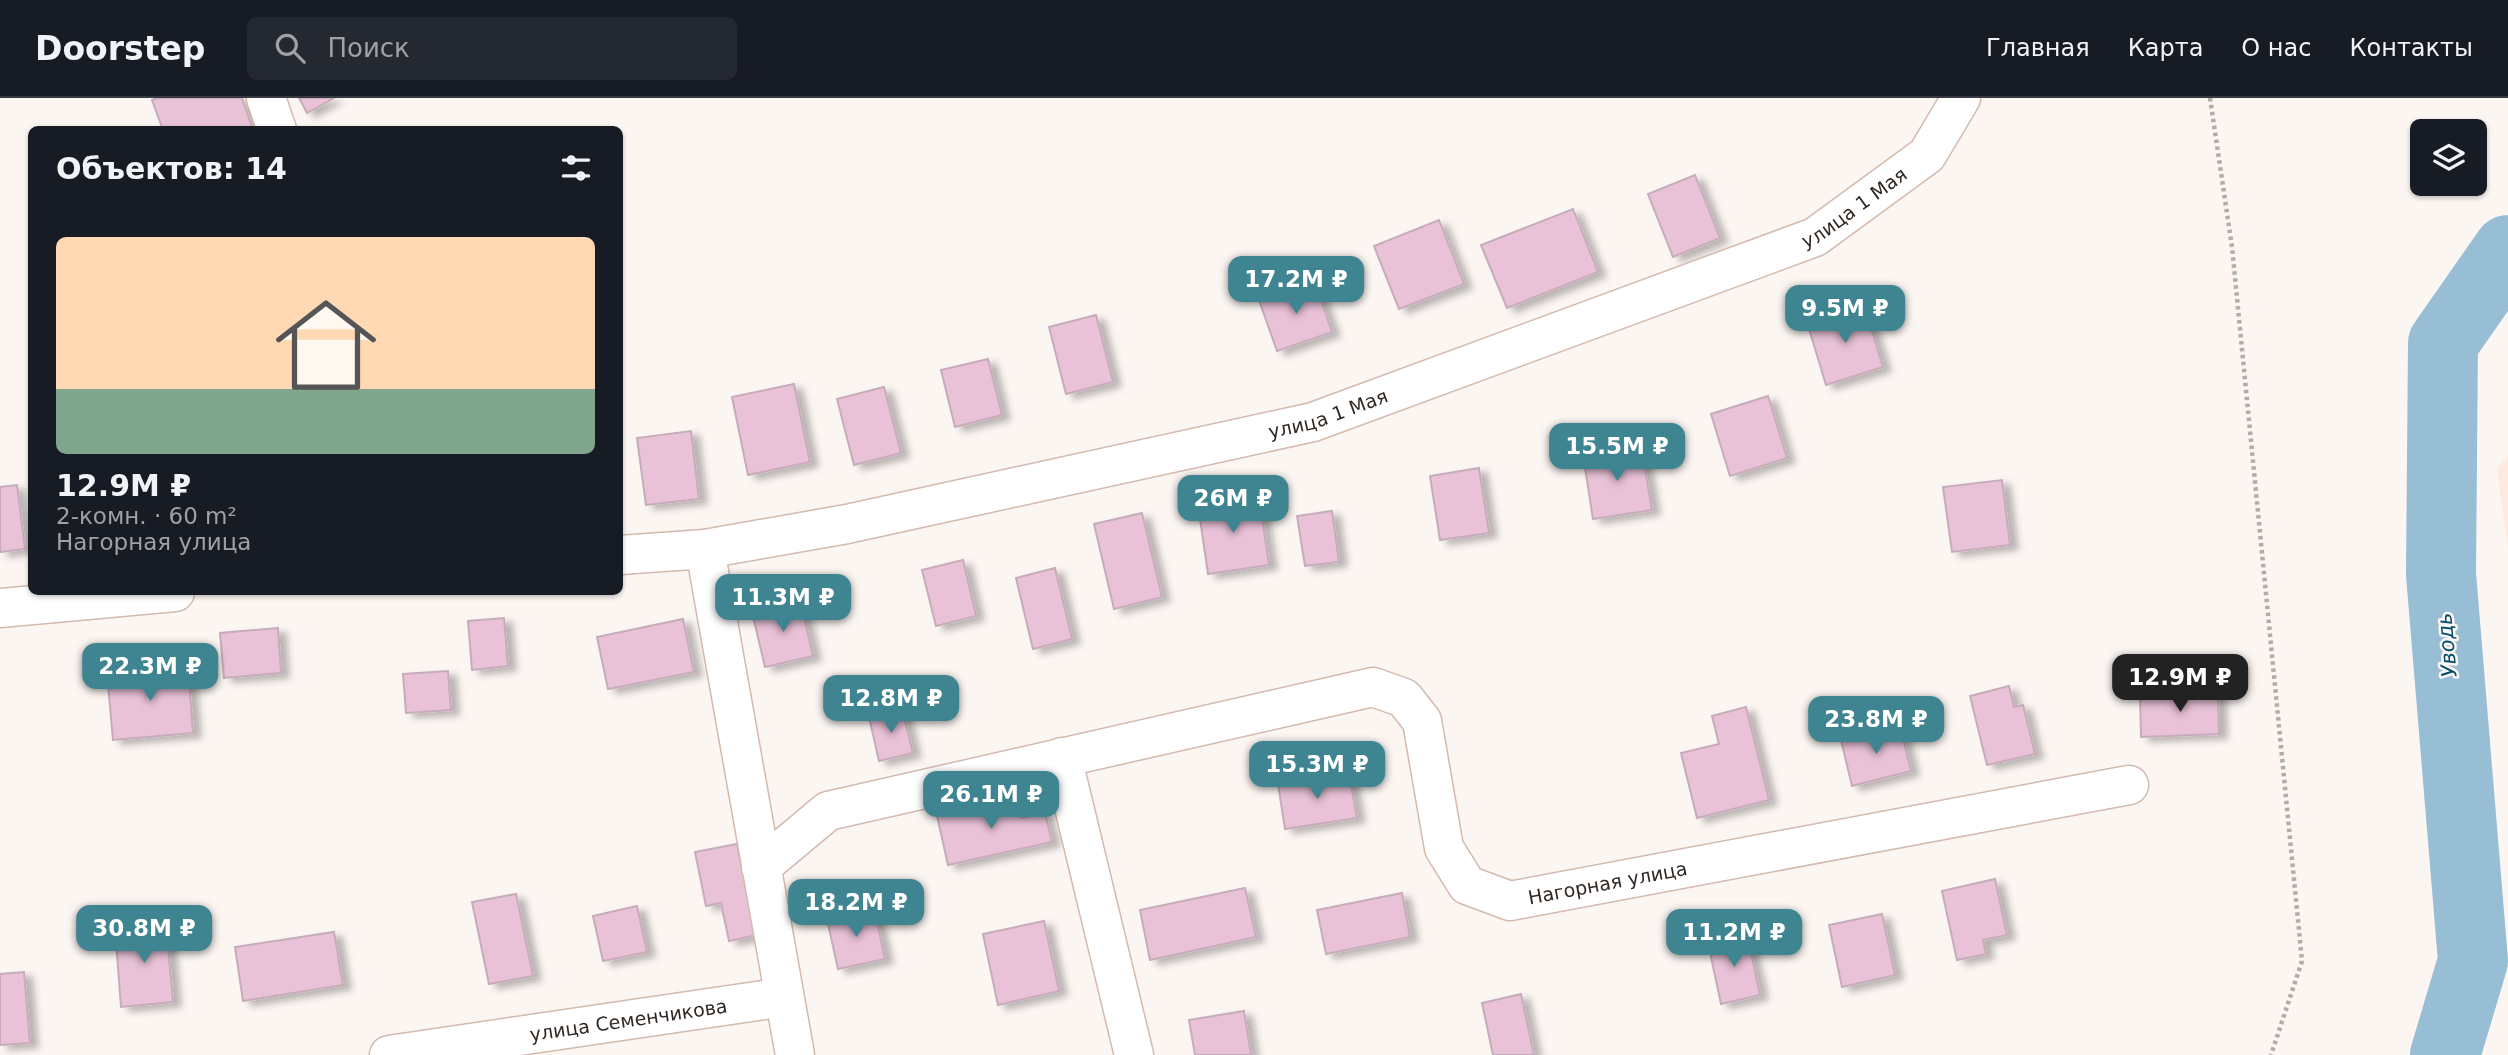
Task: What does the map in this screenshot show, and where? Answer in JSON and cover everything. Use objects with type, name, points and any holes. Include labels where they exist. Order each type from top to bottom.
[{"type":"street","points":[[266,98],[276,126]]},
{"type":"street","name":"улица 1 Мая","points":[[623,555],[705,549],[846,524],[1313,422],[1815,237],[1927,155],[1961,98]]},
{"type":"street","points":[[705,549],[795,1055]]},
{"type":"street","points":[[0,608],[142,595]]},
{"type":"street","name":"Нагорная улица","points":[[761,867],[828,811],[1373,687],[1404,698],[1422,721],[1444,848],[1461,876],[1467,885],[1510,901],[2129,785]]},
{"type":"street","points":[[1062,757],[1135,1055]]},
{"type":"street","name":"улица Семенчикова","points":[[389,1055],[784,997]]},
{"type":"path","points":[[2210,98],[2232,247],[2302,961],[2271,1055]]},
{"type":"shaded area","points":[[2508,455],[2508,550],[2497,468]]},
{"type":"building","points":[[242,98],[252,126],[162,126],[152,100]]},
{"type":"building","points":[[299,98],[334,98],[307,113]]},
{"type":"building","points":[[1695,175],[1720,238],[1673,257],[1648,194]]},
{"type":"building","points":[[1573,209],[1598,272],[1507,308],[1481,245]]},
{"type":"building","points":[[1439,220],[1464,284],[1399,309],[1374,246]]},
{"type":"building","points":[[1314,280],[1332,332],[1277,351],[1259,300]]},
{"type":"building","points":[[1864,305],[1883,367],[1826,385],[1807,322]]},
{"type":"building","points":[[1096,315],[1113,382],[1066,394],[1049,327]]},
{"type":"building","points":[[988,359],[1002,415],[955,427],[941,370]]},
{"type":"building","points":[[794,384],[810,462],[748,475],[732,397]]},
{"type":"building","points":[[884,387],[901,453],[854,465],[837,399]]},
{"type":"building","points":[[1768,396],[1787,458],[1730,476],[1711,414]]},
{"type":"building","points":[[691,431],[699,499],[646,505],[637,438]]},
{"type":"building","points":[[1641,446],[1652,510],[1593,519],[1583,455]]},
{"type":"building","points":[[1479,468],[1489,533],[1440,540],[1430,476]]},
{"type":"building","points":[[2002,480],[2010,545],[1952,552],[1943,487]]},
{"type":"building","points":[[17,485],[25,549],[0,552],[0,487]]},
{"type":"building","points":[[1259,496],[1269,565],[1208,574],[1198,505]]},
{"type":"building","points":[[1332,511],[1339,562],[1305,566],[1297,516]]},
{"type":"building","points":[[1142,513],[1162,597],[1114,609],[1094,524]]},
{"type":"building","points":[[963,560],[976,616],[936,626],[922,570]]},
{"type":"building","points":[[1055,568],[1072,639],[1033,649],[1016,578]]},
{"type":"building","points":[[800,600],[813,656],[765,667],[752,612]]},
{"type":"building","points":[[504,618],[508,666],[472,670],[468,621]]},
{"type":"building","points":[[683,619],[694,672],[608,689],[597,637]]},
{"type":"building","points":[[278,628],[281,673],[224,678],[220,633]]},
{"type":"building","points":[[188,667],[193,733],[113,740],[107,673]]},
{"type":"building","points":[[448,671],[451,710],[406,713],[403,674]]},
{"type":"building","points":[[2009,686],[2014,707],[2023,705],[2035,754],[1987,765],[1970,696]]},
{"type":"building","points":[[2218,691],[2219,734],[2141,737],[2140,694]]},
{"type":"building","points":[[1746,707],[1769,800],[1697,818],[1681,753],[1719,744],[1712,716]]},
{"type":"building","points":[[902,709],[913,753],[879,761],[869,717]]},
{"type":"building","points":[[1900,726],[1911,771],[1852,786],[1841,740]]},
{"type":"building","points":[[1349,773],[1357,818],[1285,829],[1278,784]]},
{"type":"building","points":[[1018,798],[1022,818],[1045,813],[1052,842],[948,865],[937,816]]},
{"type":"building","points":[[737,844],[757,935],[729,941],[721,903],[706,906],[695,852]]},
{"type":"building","points":[[1995,879],[2007,935],[1983,940],[1986,954],[1957,960],[1942,891]]},
{"type":"building","points":[[1245,888],[1256,937],[1150,960],[1140,910]]},
{"type":"building","points":[[1402,893],[1410,937],[1326,954],[1317,910]]},
{"type":"building","points":[[516,894],[533,976],[489,984],[472,902]]},
{"type":"building","points":[[637,906],[647,952],[603,961],[593,916]]},
{"type":"building","points":[[874,908],[885,959],[838,969],[827,919]]},
{"type":"building","points":[[1882,914],[1895,975],[1842,987],[1829,925]]},
{"type":"building","points":[[1044,921],[1059,991],[998,1005],[983,934]]},
{"type":"building","points":[[166,924],[173,1002],[121,1007],[115,928]]},
{"type":"building","points":[[334,932],[343,985],[243,1001],[235,947]]},
{"type":"building","points":[[1747,934],[1760,995],[1721,1004],[1708,943]]},
{"type":"building","points":[[24,972],[30,1043],[0,1045],[0,974]]},
{"type":"building","points":[[1521,994],[1534,1055],[1493,1055],[1482,1003]]},
{"type":"building","points":[[1244,1011],[1251,1055],[1195,1055],[1189,1020]]},
{"type":"waterway","name":"Уводь","points":[[2445,1055],[2473,961],[2441,574],[2443,343],[2508,250]]}]
